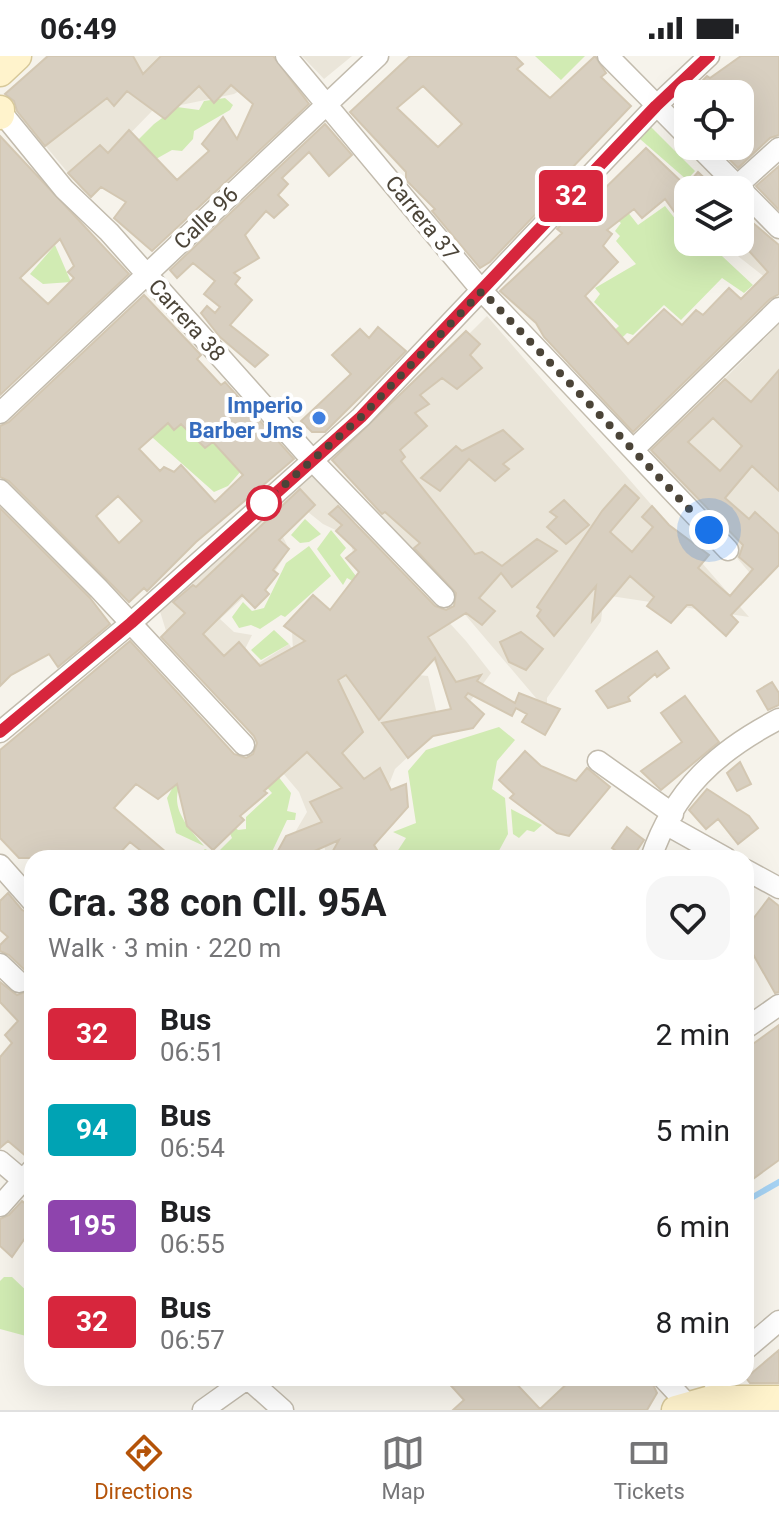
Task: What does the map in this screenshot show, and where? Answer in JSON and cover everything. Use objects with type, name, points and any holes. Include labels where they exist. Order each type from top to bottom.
[{"type":"street","points":[[0,72],[17,56]]},
{"type":"street","name":"Carrera 37","points":[[286,56],[482,291],[728,550]]},
{"type":"street","name":"Calle 96","points":[[0,413],[378,56]]},
{"type":"street","points":[[608,56],[674,123]]},
{"type":"street","points":[[0,732],[131,623],[361,417],[656,106],[709,56]]},
{"type":"street","name":"Carrera 38","points":[[1,113],[64,189],[147,275],[312,460],[444,597]]},
{"type":"street","points":[[748,176],[779,148]]},
{"type":"street","points":[[712,160],[729,176]]},
{"type":"street","points":[[754,202],[779,228]]},
{"type":"street","points":[[633,450],[779,308]]},
{"type":"street","points":[[0,490],[131,623],[244,745]]},
{"type":"street","points":[[655,850],[690,782],[736,741],[779,719]]},
{"type":"street","points":[[598,761],[670,820],[714,850]]},
{"type":"street","points":[[754,874],[779,888]]},
{"type":"street","points":[[4,876],[24,894]]},
{"type":"street","points":[[0,964],[19,982]]},
{"type":"street","points":[[754,1022],[779,1005]]},
{"type":"street","points":[[0,1161],[24,1177]]},
{"type":"street","points":[[0,1206],[24,1184]]},
{"type":"street","points":[[754,1342],[779,1321]]},
{"type":"street","points":[[203,1410],[236,1386]]},
{"type":"street","points":[[256,1386],[283,1410]]},
{"type":"street","points":[[675,1386],[697,1401],[779,1400]]},
{"type":"shaded area","points":[[46,56],[268,56],[310,100],[253,83],[234,94],[152,111],[117,147],[84,192],[4,96]]},
{"type":"shaded area","points":[[302,56],[352,56],[324,79]]},
{"type":"shaded area","points":[[754,241],[776,286],[738,256],[754,256]]},
{"type":"shaded area","points":[[487,316],[749,617],[604,595],[601,621],[547,698],[547,711],[338,465]]},
{"type":"shaded area","points":[[779,324],[779,562],[761,586],[649,455]]},
{"type":"shaded area","points":[[312,475],[355,521],[346,535],[323,524],[308,512],[282,535],[289,549],[264,589],[246,595],[220,619],[234,632],[252,635],[243,653],[254,666],[289,644],[293,650],[292,632],[313,607],[408,674],[428,676],[440,727],[395,769],[381,805],[351,850],[325,850],[324,842],[302,850],[285,850],[307,812],[299,792],[254,739],[181,641],[167,634],[159,608]]},
{"type":"shaded area","points":[[361,526],[466,641],[491,673],[457,719],[441,674],[398,600],[355,560],[350,541]]},
{"type":"green space","points":[[535,56],[585,56],[561,80]]},
{"type":"green space","points":[[225,98],[233,105],[230,110],[194,131],[193,139],[182,151],[172,150],[140,168],[136,142],[154,124],[177,107],[199,110],[204,101]]},
{"type":"green space","points":[[651,127],[674,150],[674,160],[684,160],[695,171],[691,176],[682,176],[640,139]]},
{"type":"green space","points":[[608,187],[638,225],[665,206],[674,217],[674,256],[722,256],[753,285],[744,293],[722,278],[681,320],[664,305],[633,335],[627,333],[601,358],[594,349],[619,326],[594,302],[600,294],[595,288],[636,264],[616,241],[620,236],[615,231],[621,223],[593,201]]},
{"type":"green space","points":[[55,245],[71,282],[43,284],[30,274]]},
{"type":"green space","points":[[165,420],[173,429],[182,420],[225,452],[241,471],[228,486],[214,492],[144,430]]},
{"type":"green space","points":[[305,519],[321,534],[309,542],[300,543],[291,535]]},
{"type":"green space","points":[[331,530],[346,548],[340,555],[365,588],[347,578],[343,585],[317,549]]},
{"type":"green space","points":[[309,546],[331,576],[285,617],[281,615],[260,629],[251,625],[239,628],[232,617],[243,602],[252,611],[264,608],[286,563]]},
{"type":"green space","points":[[274,630],[289,644],[261,660],[251,650]]},
{"type":"green space","points":[[499,727],[515,740],[497,761],[492,789],[505,798],[508,834],[499,850],[398,850],[406,838],[393,832],[416,823],[408,771],[426,750]]},
{"type":"green space","points":[[264,758],[291,793],[287,811],[296,813],[295,820],[287,820],[273,850],[220,850],[232,838],[222,816],[238,830],[246,829],[246,817],[272,793],[262,782]]},
{"type":"green space","points":[[154,769],[182,781],[178,791],[178,808],[186,824],[204,846],[176,833],[167,798],[172,789]]},
{"type":"green space","points":[[511,809],[542,825],[534,832],[527,830],[519,838],[513,834]]},
{"type":"green space","points":[[4,1277],[12,1277],[24,1288],[24,1335],[0,1329],[0,1281]]},
{"type":"building","points":[[48,56],[133,56],[143,74],[161,56],[273,56],[309,104],[152,251],[114,218],[126,202],[101,187],[91,197],[68,173],[100,145],[108,153],[129,130],[177,180],[209,151],[202,144],[223,117],[237,139],[253,104],[231,85],[214,103],[199,86],[165,119],[127,91],[114,106],[107,98],[45,146],[17,111],[14,101],[5,94]]},
{"type":"building","points":[[410,56],[515,56],[523,64],[517,69],[550,98],[595,56],[606,73],[601,77],[631,106],[569,171],[573,175],[490,262],[480,268],[432,211],[435,209],[406,180],[406,172],[350,112]],"holes":[[[423,86],[462,124],[438,147],[397,108]]]},
{"type":"building","points":[[741,56],[779,56],[779,135],[770,138],[754,153],[754,80],[703,80],[707,76],[710,78]]},
{"type":"building","points":[[325,124],[352,155],[329,176],[309,152],[282,178],[288,184],[278,195],[288,205],[274,218],[266,211],[245,235],[259,258],[234,273],[240,278],[235,284],[252,300],[230,325],[268,355],[255,367],[220,337],[201,313],[207,306],[215,313],[220,307],[204,294],[215,281],[193,263],[177,278],[170,270]]},
{"type":"building","points":[[0,136],[129,274],[0,395]],"holes":[[[60,239],[74,266],[68,272],[74,278],[48,304],[20,278]]]},
{"type":"building","points":[[646,148],[675,176],[674,212],[665,199],[642,218],[634,209],[607,230],[612,234],[603,246],[618,262],[585,296],[628,344],[664,309],[682,325],[696,310],[703,315],[729,288],[741,299],[768,272],[754,256],[754,224],[779,245],[779,294],[770,299],[633,432],[544,337],[536,323],[500,291],[562,233],[557,229],[571,215],[573,217],[588,200],[591,202]]},
{"type":"building","points":[[730,160],[747,160],[738,168]]},
{"type":"building","points":[[779,166],[779,210],[756,186]]},
{"type":"building","points":[[144,295],[201,355],[197,359],[221,385],[225,382],[294,459],[196,542],[147,591],[144,588],[129,602],[9,481],[0,477],[0,426],[9,422]],"holes":[[[168,423],[174,430],[181,424],[205,448],[213,442],[243,475],[215,502],[181,465],[174,472],[164,467],[160,471],[139,449]],[[118,496],[142,521],[119,543],[96,516]]]},
{"type":"building","points":[[378,327],[406,351],[325,432],[312,432],[301,421],[351,374],[332,355],[360,329],[369,338]]},
{"type":"building","points":[[466,331],[480,344],[470,355],[482,368],[457,389],[442,378],[420,395],[429,404],[415,413],[427,426],[400,450],[405,457],[401,461],[475,554],[482,552],[502,566],[537,539],[557,551],[512,587],[501,573],[479,598],[495,611],[482,625],[466,613],[428,637],[456,682],[481,675],[477,681],[515,703],[519,693],[560,709],[545,735],[522,722],[527,714],[516,708],[512,716],[468,693],[465,697],[484,714],[473,728],[433,736],[408,758],[382,723],[451,709],[435,658],[379,720],[346,675],[338,680],[363,732],[342,753],[364,779],[380,768],[391,790],[406,784],[408,807],[374,845],[377,850],[333,850],[339,840],[317,850],[278,850],[286,836],[322,822],[310,802],[342,788],[307,752],[240,816],[244,820],[213,850],[187,826],[177,784],[158,799],[136,784],[114,808],[164,850],[140,850],[130,842],[122,850],[24,850],[24,858],[19,858],[0,838],[0,750],[130,641],[234,754],[246,758],[253,754],[257,743],[254,736],[161,637],[185,613],[173,602],[193,585],[196,587],[300,489],[315,505],[279,540],[289,549],[273,570],[278,574],[265,590],[269,594],[255,608],[242,595],[203,634],[224,656],[239,642],[260,666],[305,641],[284,626],[313,595],[330,610],[359,572],[346,558],[356,550],[336,531],[342,525],[329,514],[338,506],[435,606],[446,610],[454,606],[456,593],[414,548],[420,543],[385,512],[382,514],[332,460]]},
{"type":"building","points":[[779,370],[779,491],[752,466],[725,498],[749,519],[755,512],[779,534],[779,565],[731,615],[738,622],[726,636],[692,605],[687,605],[671,623],[647,606],[654,597],[630,576],[592,621],[596,586],[554,636],[537,616],[541,610],[537,607],[602,511],[625,485],[639,498],[610,532],[632,552],[653,527],[642,517],[652,506],[669,525],[709,555],[698,568],[730,596],[753,569],[739,557],[743,545],[651,450],[725,379],[751,402]],"holes":[[[713,418],[742,446],[720,471],[688,442]]]},
{"type":"building","points":[[503,430],[523,449],[503,464],[509,469],[495,481],[469,459],[440,491],[421,478],[456,446],[462,451]]},
{"type":"building","points":[[564,500],[589,525],[566,544],[547,527],[557,517],[550,512]]},
{"type":"building","points":[[0,508],[90,598],[110,624],[58,667],[49,654],[11,675],[0,686]]},
{"type":"building","points":[[521,632],[543,649],[526,670],[509,662],[500,642]]},
{"type":"building","points":[[657,651],[669,668],[657,677],[655,674],[628,697],[630,701],[608,708],[596,691]]},
{"type":"building","points":[[772,682],[779,693],[779,705],[768,710],[757,691]]},
{"type":"building","points":[[685,696],[719,742],[661,790],[641,771],[682,742],[661,713]]},
{"type":"building","points":[[525,751],[541,766],[576,781],[587,768],[610,787],[569,836],[557,833],[510,798],[514,794],[499,780]]},
{"type":"building","points":[[740,762],[751,784],[737,791],[727,773]]},
{"type":"building","points":[[707,789],[749,816],[758,828],[738,844],[718,819],[706,829],[689,810]]},
{"type":"building","points":[[627,827],[644,840],[637,850],[612,848]]},
{"type":"building","points":[[8,893],[24,911],[24,969],[0,951],[0,945],[8,937],[0,930],[0,901]]},
{"type":"building","points":[[769,898],[779,906],[779,992],[775,993],[754,956],[754,918]]},
{"type":"building","points":[[0,982],[17,995],[24,992],[24,1155],[8,1141],[0,1148],[0,1057],[12,1043],[5,1035],[18,1021],[0,1002]]},
{"type":"building","points":[[779,1025],[779,1160],[754,1178],[754,1043]]},
{"type":"building","points":[[22,1201],[24,1203],[24,1240],[12,1257],[0,1246],[0,1219],[9,1215]]},
{"type":"building","points":[[779,1350],[779,1383],[754,1383],[754,1371]]},
{"type":"building","points":[[451,1386],[518,1386],[540,1409],[564,1386],[654,1386],[657,1393],[647,1410],[453,1410],[464,1400]]},
{"type":"waterway","points":[[754,1196],[779,1182]]},
{"type":"bus line","name":"32","points":[[0,732],[28,712],[131,623],[361,417],[656,106],[709,56]]},
{"type":"place","name":"Imperio Barber Jms","points":[[319,418]]},
{"type":"route","points":[[264,503],[361,417],[482,291],[709,530]]}]
